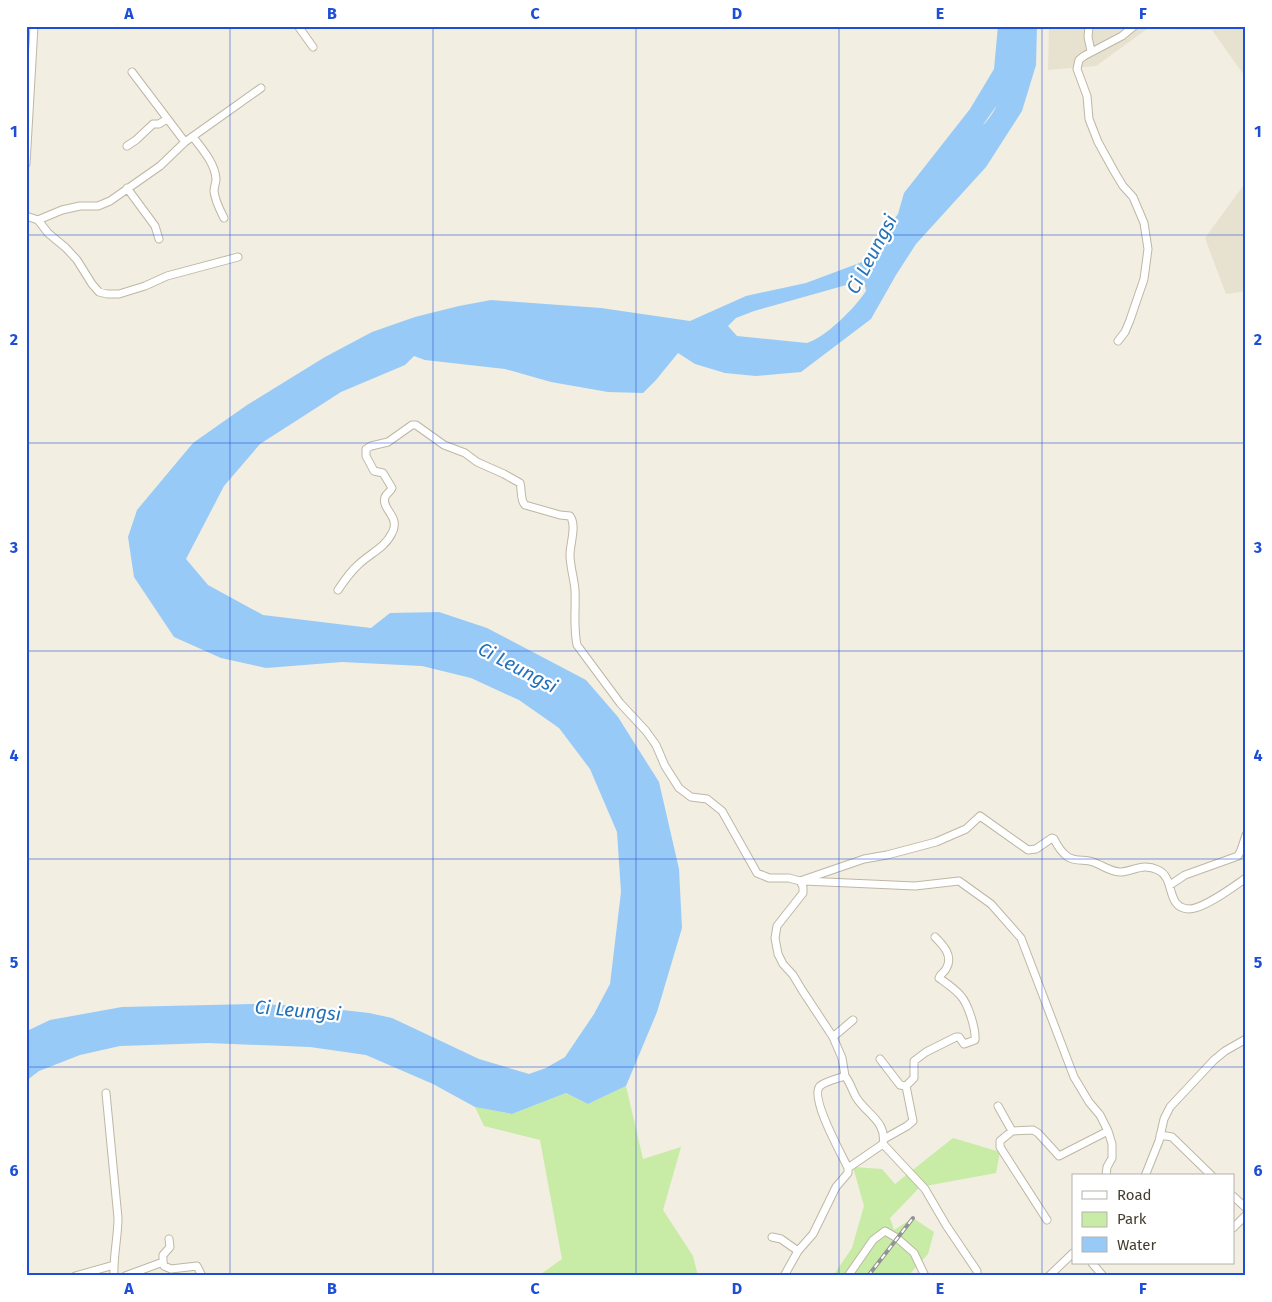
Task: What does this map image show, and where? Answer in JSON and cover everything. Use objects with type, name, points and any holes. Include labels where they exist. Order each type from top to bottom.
[{"type":"street","points":[[298,26],[313,47]]},
{"type":"street","points":[[1090,26],[1088,37],[1091,51]]},
{"type":"street","points":[[1118,341],[1128,326],[1144,279],[1148,249],[1144,223],[1133,197],[1122,186],[1098,142],[1089,119],[1087,96],[1077,69],[1079,60],[1091,51],[1122,36],[1134,26]]},
{"type":"street","points":[[26,28],[34,27],[26,164]]},
{"type":"street","points":[[132,72],[185,142]]},
{"type":"street","points":[[38,220],[71,208],[98,206],[118,195],[160,166],[185,142],[261,88]]},
{"type":"street","points":[[127,146],[153,124],[159,124],[167,119]]},
{"type":"street","points":[[193,137],[208,157],[212,166],[216,180],[214,190],[217,203],[224,218]]},
{"type":"street","points":[[126,188],[156,226],[159,239]]},
{"type":"street","points":[[26,216],[38,220],[77,260],[99,292],[107,294],[119,294],[168,276],[238,257]]},
{"type":"street","points":[[338,590],[353,569],[379,549],[393,533],[394,518],[386,506],[385,500],[386,495],[392,488],[383,473],[374,471],[366,456],[366,449],[388,442],[412,425],[416,425],[444,444],[465,453],[477,462],[520,483],[522,500],[525,505],[570,516],[572,519],[570,555],[575,588],[575,634],[577,645],[620,703],[646,731],[656,745],[665,766],[679,788],[691,797],[708,799],[722,811],[757,873],[768,878],[915,886],[959,881],[991,904],[1021,938],[1074,1077],[1089,1102],[1100,1114],[1108,1130],[1112,1144],[1112,1158],[1107,1167],[1106,1174]]},
{"type":"street","points":[[800,881],[864,859],[936,842],[966,829],[980,816],[1028,850],[1036,849],[1049,840],[1054,839],[1068,856],[1076,860],[1091,861],[1110,870],[1121,872],[1140,866],[1160,871],[1170,885],[1175,902],[1184,908],[1191,909],[1219,896],[1246,878]]},
{"type":"street","points":[[1170,885],[1185,875],[1238,856],[1246,835]]},
{"type":"street","points":[[800,881],[803,893],[777,926],[775,938],[778,954],[833,1037],[842,1058],[845,1076],[861,1103],[879,1121],[883,1141],[925,1189],[946,1225],[977,1271],[977,1276]]},
{"type":"street","points":[[906,1086],[914,1078],[914,1064],[917,1058],[956,1037],[959,1037],[964,1044],[975,1040],[972,1020],[961,996],[939,978],[947,968],[948,958],[945,946],[935,938]]},
{"type":"street","points":[[833,1037],[853,1020]]},
{"type":"street","points":[[1145,1174],[1160,1135],[1164,1119],[1170,1108],[1214,1060],[1224,1051],[1246,1039]]},
{"type":"street","points":[[880,1059],[900,1085],[906,1086]]},
{"type":"street","points":[[784,1276],[798,1251],[813,1234],[836,1187],[848,1172],[848,1168],[826,1122],[817,1093],[820,1086],[824,1083],[845,1076]]},
{"type":"street","points":[[848,1168],[913,1121],[906,1086]]},
{"type":"street","points":[[106,1093],[118,1218],[114,1276]]},
{"type":"street","points":[[998,1106],[1012,1131]]},
{"type":"street","points":[[1047,1220],[1000,1146],[1000,1141],[1012,1131],[1033,1130],[1053,1151],[1061,1156],[1108,1130]]},
{"type":"street","points":[[1160,1135],[1172,1137],[1210,1174]]},
{"type":"street","points":[[1234,1197],[1246,1208]]},
{"type":"street","points":[[1234,1227],[1246,1215]]},
{"type":"street","points":[[848,1276],[873,1240],[885,1232],[897,1238],[914,1254],[924,1276]]},
{"type":"street","points":[[772,1236],[781,1239],[798,1251]]},
{"type":"street","points":[[169,1239],[170,1246],[163,1255],[164,1266],[171,1269],[197,1266],[202,1276]]},
{"type":"street","points":[[1049,1276],[1072,1254]]},
{"type":"street","points":[[124,1276],[163,1262]]},
{"type":"street","points":[[1093,1264],[1102,1276]]},
{"type":"street","points":[[76,1276],[114,1265]]},
{"type":"shaded area","points":[[1049,26],[1246,26],[1246,78],[1212,30],[1147,29],[1096,66],[1048,70]]},
{"type":"shaded area","points":[[1246,182],[1246,291],[1226,294],[1205,238]]},
{"type":"green space","points":[[626,1086],[643,1159],[681,1147],[663,1210],[693,1256],[698,1276],[549,1276],[541,1274],[562,1259],[540,1140],[484,1126],[475,1107],[512,1114],[566,1093],[588,1104]]},
{"type":"green space","points":[[953,1138],[1000,1152],[996,1173],[920,1187],[890,1218],[894,1230],[913,1218],[934,1232],[928,1254],[908,1276],[833,1276],[852,1248],[864,1206],[853,1167],[882,1169],[895,1184]]},
{"type":"water","name":"Ci Leungsi","points":[[998,26],[1037,26],[1036,65],[1022,111],[986,167],[916,244],[871,319],[801,372],[756,376],[725,373],[695,364],[678,353],[643,393],[608,392],[551,382],[505,369],[425,360],[414,356],[405,365],[341,392],[260,444],[224,486],[186,559],[208,585],[263,615],[371,628],[390,613],[439,612],[487,628],[586,680],[618,717],[659,782],[679,869],[682,928],[657,1012],[626,1086],[588,1104],[566,1093],[512,1114],[475,1107],[433,1084],[366,1055],[310,1047],[208,1043],[120,1046],[80,1055],[39,1071],[26,1081],[26,1032],[50,1020],[122,1007],[253,1004],[307,1006],[369,1013],[392,1018],[479,1059],[529,1074],[546,1068],[565,1057],[594,1014],[610,984],[621,892],[617,832],[590,769],[559,728],[519,700],[471,678],[422,666],[342,662],[266,668],[221,658],[174,637],[134,577],[128,537],[137,510],[193,443],[247,405],[325,357],[372,332],[415,317],[491,300],[601,308],[690,321],[746,296],[806,283],[862,262],[898,214],[904,193],[970,109],[994,69]],"holes":[[[1006,83],[1004,101],[996,120],[983,136],[967,143],[979,120]],[[864,280],[866,291],[855,305],[823,335],[807,343],[737,336],[728,326],[736,318],[754,311]]]},
{"type":"waterway","points":[[959,153],[967,144],[979,120],[1006,82]]},
{"type":"waterway","points":[[973,143],[997,118],[1007,94],[1007,85]]},
{"type":"railway","points":[[868,1276],[913,1218]]}]
